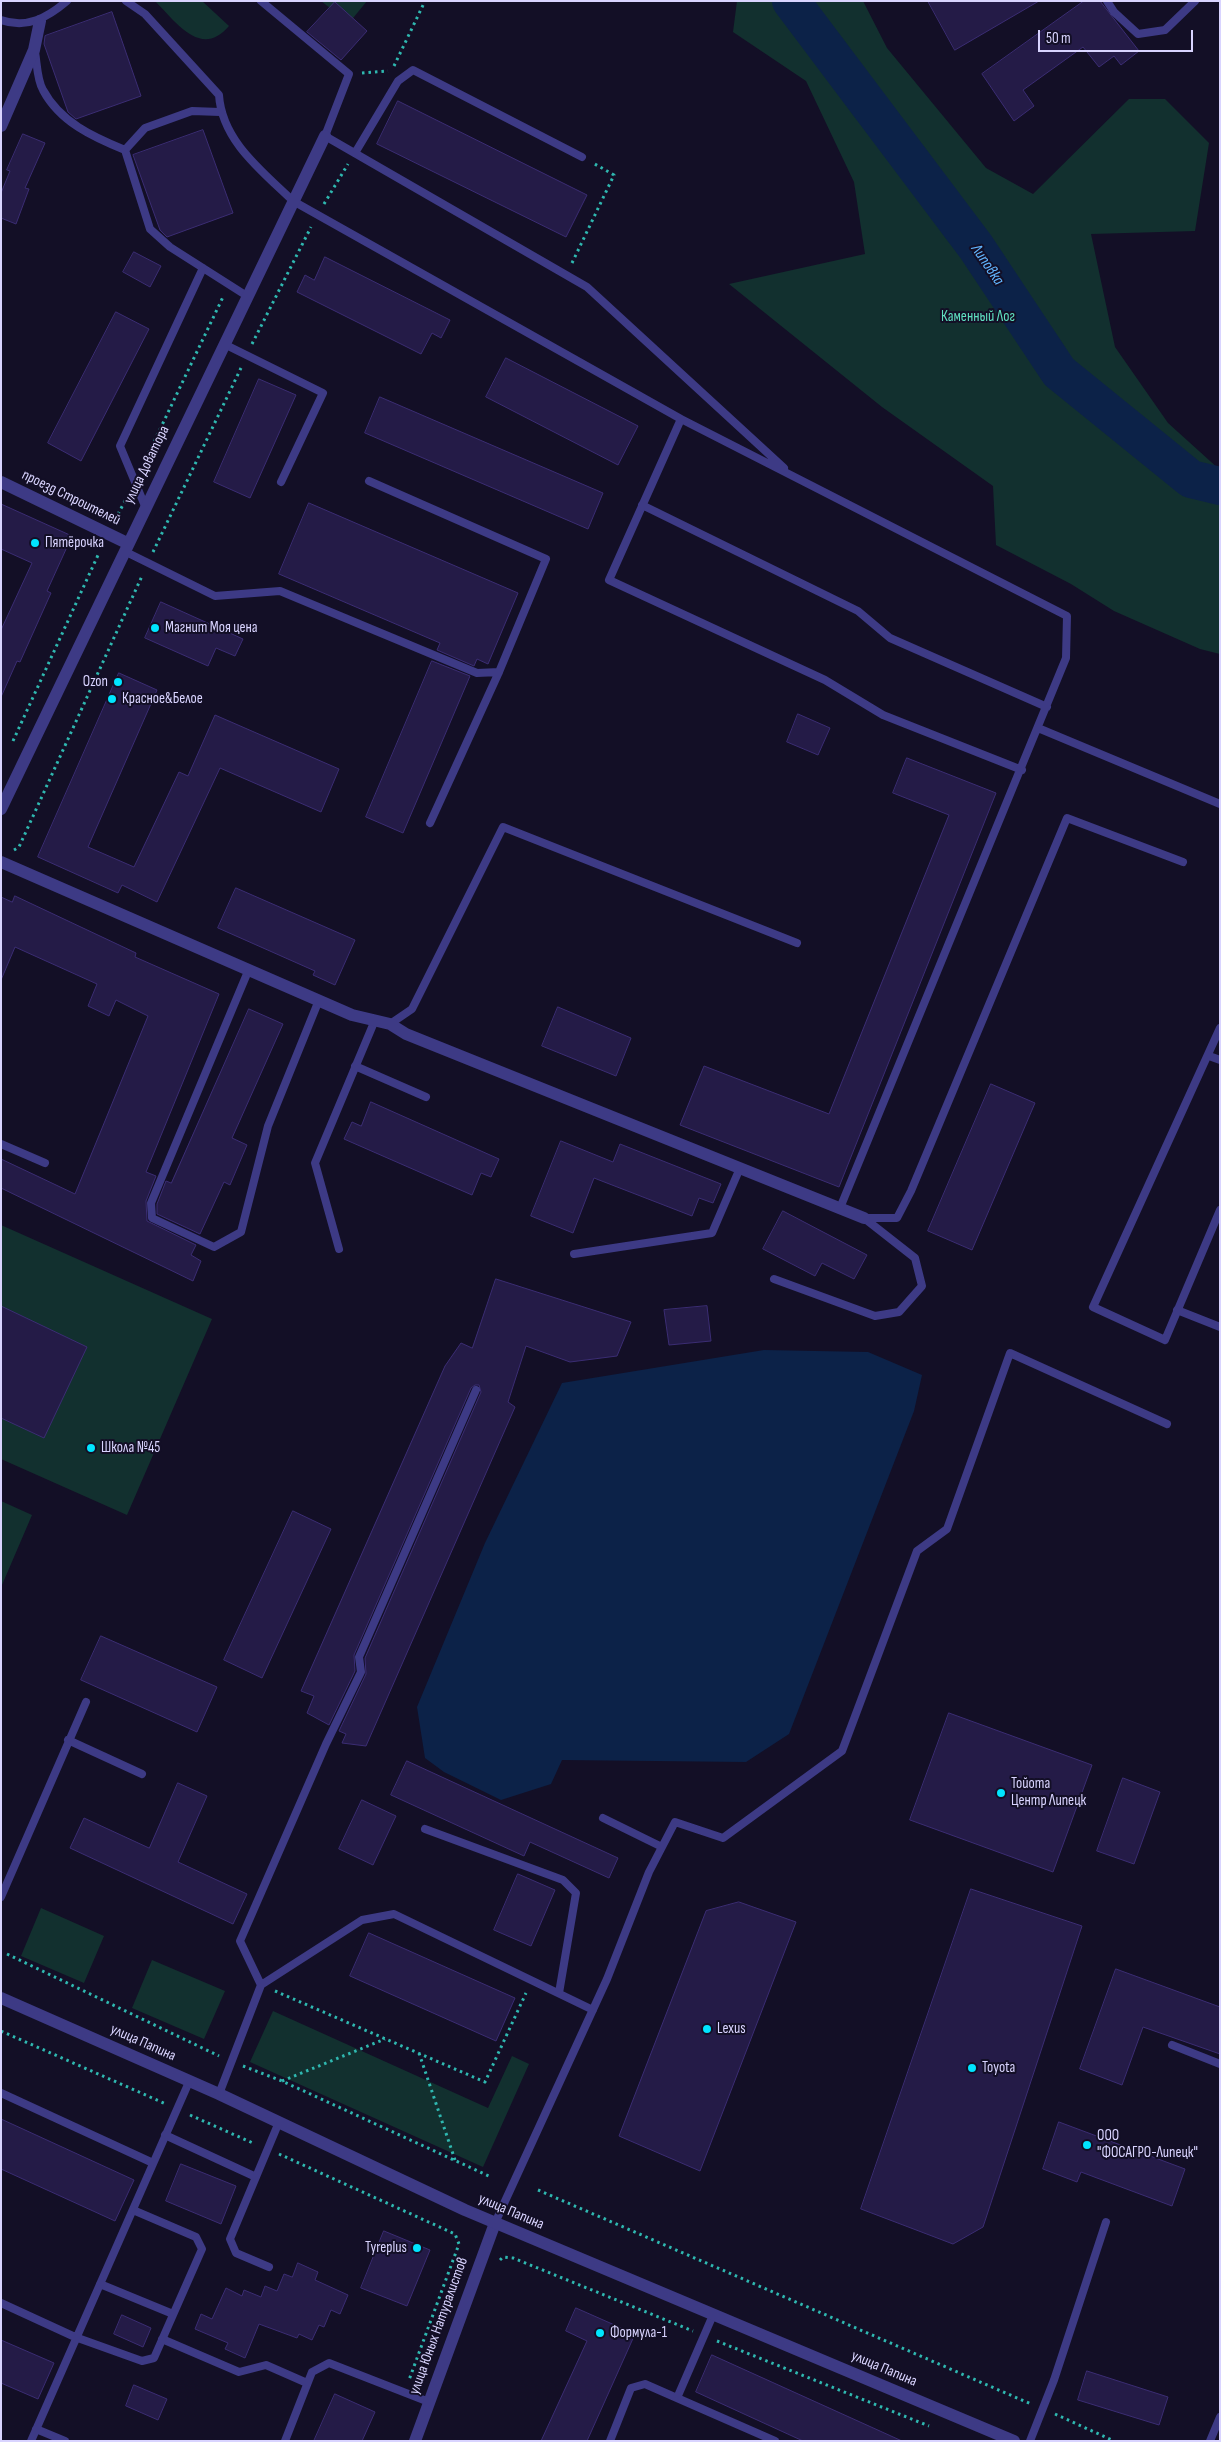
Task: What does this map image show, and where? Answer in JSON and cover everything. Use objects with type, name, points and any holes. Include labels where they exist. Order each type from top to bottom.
[{"type":"street","points":[[1,126],[34,50],[40,21]]},
{"type":"street","name":"улица Доватора","points":[[1,809],[324,136]]},
{"type":"street","name":"проезд Строителей","points":[[1,482],[126,547]]},
{"type":"street","points":[[4,858],[352,1015],[390,1024],[406,1034],[864,1218]]},
{"type":"street","name":"улица Папина","points":[[1,1998],[219,2094],[495,2223],[1014,2441]]},
{"type":"street","name":"улица Юных Натуралистов","points":[[415,2441],[495,2223]]},
{"type":"lane","points":[[1,20],[14,25],[40,21],[67,1]]},
{"type":"lane","points":[[126,1],[145,14],[219,95],[220,112],[227,128],[251,162],[293,201],[682,419],[1067,616],[1066,658],[1022,770],[840,1208]]},
{"type":"lane","points":[[261,1],[349,74],[324,136],[587,287],[793,476]]},
{"type":"lane","points":[[1107,1],[1114,12],[1138,34],[1165,30],[1195,1]]},
{"type":"lane","points":[[34,50],[42,89],[68,121],[96,138],[125,150],[150,229],[170,247],[246,296]]},
{"type":"lane","points":[[354,153],[398,81],[414,70],[582,157]]},
{"type":"lane","points":[[125,150],[145,128],[192,112],[220,112]]},
{"type":"lane","points":[[145,506],[120,446],[203,268]]},
{"type":"lane","points":[[224,344],[323,393],[281,482]]},
{"type":"lane","points":[[682,419],[609,580],[825,680],[883,715],[1022,770]]},
{"type":"lane","points":[[369,481],[546,559],[499,672],[430,823]]},
{"type":"lane","points":[[642,505],[858,611],[890,638],[1047,707]]},
{"type":"lane","points":[[126,547],[148,563],[214,596],[280,590],[477,673],[499,672]]},
{"type":"lane","points":[[1038,728],[1220,804]]},
{"type":"lane","points":[[864,1218],[898,1218],[1067,818],[1183,862]]},
{"type":"lane","points":[[390,1024],[412,1009],[503,827],[797,943]]},
{"type":"lane","points":[[249,969],[151,1203],[152,1218],[214,1247],[241,1232],[268,1126],[319,1000]]},
{"type":"lane","points":[[339,1249],[315,1163],[375,1020]]},
{"type":"lane","points":[[1220,1028],[1209,1056],[1093,1307],[1164,1340],[1220,1210]]},
{"type":"lane","points":[[1209,1056],[1220,1060]]},
{"type":"lane","points":[[355,1066],[426,1097]]},
{"type":"lane","points":[[1,1144],[45,1163]]},
{"type":"lane","points":[[574,1254],[712,1233],[740,1168]]},
{"type":"lane","points":[[774,1279],[875,1316],[899,1312],[922,1286],[915,1258],[864,1218]]},
{"type":"lane","points":[[1177,1310],[1220,1327]]},
{"type":"lane","points":[[495,2223],[593,2010],[648,1872],[676,1822],[723,1838],[842,1751],[917,1551],[947,1529],[1010,1353],[1168,1424]]},
{"type":"lane","points":[[261,1985],[240,1941],[326,1744],[361,1672],[359,1657],[476,1390]]},
{"type":"lane","points":[[1,1897],[86,1702]]},
{"type":"lane","points":[[68,1740],[142,1774]]},
{"type":"lane","points":[[603,1818],[662,1846]]},
{"type":"lane","points":[[425,1829],[563,1880],[576,1893],[559,1993]]},
{"type":"lane","points":[[219,2094],[261,1985],[362,1920],[394,1914],[593,2010]]},
{"type":"lane","points":[[1172,2045],[1220,2064]]},
{"type":"lane","points":[[31,2441],[190,2082]]},
{"type":"lane","points":[[1,2093],[154,2163]]},
{"type":"lane","points":[[269,2267],[236,2253],[230,2239],[279,2122]]},
{"type":"lane","points":[[165,2136],[256,2177]]},
{"type":"lane","points":[[1,2303],[76,2337],[142,2361],[154,2358],[202,2249],[196,2237],[133,2210]]},
{"type":"lane","points":[[1030,2441],[1043,2409],[1106,2222]]},
{"type":"lane","points":[[100,2284],[173,2314]]},
{"type":"lane","points":[[677,2398],[713,2315]]},
{"type":"lane","points":[[162,2339],[239,2372],[266,2365],[307,2383]]},
{"type":"lane","points":[[285,2441],[312,2372],[329,2363],[429,2402]]},
{"type":"lane","points":[[610,2441],[631,2388],[645,2384],[775,2441]]},
{"type":"lane","points":[[1210,2441],[1220,2417]]},
{"type":"lane","points":[[36,2429],[65,2441]]},
{"type":"path","points":[[349,74],[392,70],[425,2]]},
{"type":"path","points":[[4,858],[19,847],[148,563],[247,355],[317,215],[354,153]]},
{"type":"path","points":[[566,275],[614,175],[582,157]]},
{"type":"path","points":[[115,520],[135,482],[228,285]]},
{"type":"path","points":[[9,749],[98,553]]},
{"type":"path","points":[[7,1954],[232,2062],[282,2081],[491,2177]]},
{"type":"path","points":[[261,1985],[485,2082],[532,1982]]},
{"type":"path","points":[[1,2031],[455,2234],[459,2244],[405,2393]]},
{"type":"path","points":[[282,2081],[386,2039]]},
{"type":"path","points":[[419,2053],[455,2161]]},
{"type":"path","points":[[538,2190],[1114,2441]]},
{"type":"path","points":[[495,2266],[503,2257],[513,2258],[931,2426]]},
{"type":"green space","points":[[155,1],[202,1],[229,26],[219,35],[209,39],[199,38],[189,34],[180,27]]},
{"type":"green space","points":[[321,1],[367,1],[349,23]]},
{"type":"green space","name":"Каменный Лог","points":[[737,1],[863,1],[887,48],[986,168],[1033,194],[1129,99],[1165,99],[1209,143],[1195,231],[1091,234],[1115,347],[1168,423],[1220,470],[1220,654],[1200,649],[1114,611],[1071,584],[996,545],[993,486],[882,407],[729,284],[865,254],[854,182],[806,81],[733,32]]},
{"type":"green space","points":[[1,1225],[212,1319],[127,1515],[1,1459]]},
{"type":"green space","points":[[1,1501],[32,1515],[2,1585],[1,1584]]},
{"type":"green space","points":[[41,1908],[104,1936],[84,1983],[21,1956]]},
{"type":"green space","points":[[152,1960],[225,1991],[204,2039],[132,2008]]},
{"type":"green space","points":[[273,2011],[488,2108],[512,2056],[529,2064],[483,2167],[250,2062]]},
{"type":"water","points":[[764,1350],[868,1352],[922,1375],[914,1411],[789,1734],[746,1762],[562,1760],[551,1784],[501,1800],[444,1772],[425,1758],[417,1707],[485,1543],[562,1383]]},
{"type":"building","points":[[928,1],[1039,1],[955,50]]},
{"type":"building","points":[[1084,1],[1100,1],[1139,51],[1121,65],[1114,56],[1099,67],[1083,47],[1023,90],[1034,106],[1014,121],[982,74]]},
{"type":"building","points":[[335,2],[367,31],[341,60],[307,32]]},
{"type":"building","points":[[112,12],[141,96],[76,119],[68,112],[44,44],[45,36]]},
{"type":"building","points":[[398,101],[587,195],[566,237],[377,144]]},
{"type":"building","points":[[203,130],[233,213],[167,237],[160,230],[133,155]]},
{"type":"building","points":[[23,134],[45,143],[25,188],[29,189],[16,224],[1,218],[1,193],[10,171],[7,170]]},
{"type":"building","points":[[134,252],[161,266],[150,287],[123,272]]},
{"type":"building","points":[[325,257],[450,320],[441,338],[432,333],[421,354],[297,292],[305,275],[314,280]]},
{"type":"building","points":[[116,312],[149,329],[81,461],[48,443]]},
{"type":"building","points":[[506,358],[638,426],[618,465],[486,397]]},
{"type":"building","points":[[259,379],[296,395],[250,498],[214,482]]},
{"type":"building","points":[[380,397],[603,493],[588,529],[365,433]]},
{"type":"building","points":[[309,503],[518,593],[488,664],[477,659],[474,666],[437,650],[440,643],[279,574]]},
{"type":"building","points":[[1,504],[72,536],[47,591],[51,593],[20,662],[17,661],[1,697],[1,630],[32,563],[1,549]]},
{"type":"building","points":[[161,602],[243,639],[235,656],[216,648],[208,666],[145,638]]},
{"type":"building","points":[[432,661],[470,676],[403,833],[366,817]]},
{"type":"building","points":[[119,673],[157,690],[88,847],[134,867],[179,772],[188,776],[215,715],[339,769],[321,812],[220,768],[157,902],[122,885],[118,893],[38,857]]},
{"type":"building","points":[[798,714],[830,728],[818,755],[787,742]]},
{"type":"building","points":[[907,758],[996,793],[839,1187],[680,1125],[704,1066],[829,1114],[949,815],[893,793]]},
{"type":"building","points":[[236,888],[355,940],[335,985],[313,975],[315,971],[218,928]]},
{"type":"building","points":[[15,896],[136,953],[135,957],[219,994],[146,1172],[156,1176],[146,1201],[147,1221],[196,1245],[191,1255],[201,1261],[193,1281],[1,1188],[1,1159],[75,1194],[148,1016],[116,1000],[109,1016],[88,1006],[97,984],[15,947],[1,980],[1,897],[12,902]]},
{"type":"building","points":[[558,1007],[631,1038],[616,1076],[542,1046]]},
{"type":"building","points":[[249,1009],[283,1024],[232,1138],[247,1145],[230,1185],[224,1182],[200,1234],[157,1214],[157,1204],[166,1181],[171,1183]]},
{"type":"building","points":[[991,1084],[1035,1103],[972,1250],[928,1231]]},
{"type":"building","points":[[371,1102],[499,1159],[491,1177],[481,1173],[472,1195],[344,1139],[352,1122],[361,1126]]},
{"type":"building","points":[[561,1141],[613,1162],[620,1144],[721,1184],[713,1203],[699,1198],[692,1216],[594,1178],[573,1233],[531,1216]]},
{"type":"building","points":[[783,1211],[867,1255],[854,1279],[822,1263],[815,1276],[763,1249]]},
{"type":"building","points":[[496,1279],[631,1322],[617,1356],[570,1362],[526,1346],[508,1402],[515,1407],[366,1746],[342,1743],[346,1734],[339,1731],[366,1674],[365,1658],[481,1392],[479,1385],[471,1388],[354,1655],[355,1671],[329,1725],[307,1713],[314,1696],[301,1691],[445,1366],[461,1343],[472,1348]]},
{"type":"building","points":[[1,1306],[87,1347],[44,1438],[1,1418]]},
{"type":"building","points":[[707,1306],[711,1341],[669,1345],[664,1310]]},
{"type":"building","points":[[293,1511],[331,1529],[262,1678],[224,1660]]},
{"type":"building","points":[[101,1636],[217,1687],[197,1732],[81,1680]]},
{"type":"building","name":"Тойота Центр Липецк","points":[[949,1713],[1092,1765],[1053,1872],[910,1820]]},
{"type":"building","points":[[407,1761],[618,1858],[609,1878],[530,1842],[524,1856],[391,1795]]},
{"type":"building","points":[[1123,1778],[1160,1792],[1134,1864],[1097,1851]]},
{"type":"building","points":[[178,1783],[207,1796],[178,1862],[247,1894],[233,1924],[70,1848],[84,1818],[149,1848]]},
{"type":"building","points":[[362,1800],[396,1816],[373,1865],[339,1849]]},
{"type":"building","points":[[518,1874],[555,1890],[531,1946],[494,1930]]},
{"type":"building","name":"Toyota","points":[[971,1889],[1082,1926],[983,2227],[953,2244],[861,2209]]},
{"type":"building","name":"Lexus","points":[[739,1902],[796,1922],[700,2171],[619,2136],[706,1911]]},
{"type":"building","points":[[369,1933],[515,1998],[496,2041],[350,1976]]},
{"type":"building","points":[[1116,1969],[1220,2007],[1220,2054],[1143,2027],[1122,2085],[1080,2069]]},
{"type":"building","points":[[1,2119],[134,2180],[115,2221],[1,2169]]},
{"type":"building","name":"ООО \"ФОСАГРО-Липецк\"","points":[[1059,2122],[1185,2169],[1172,2206],[1081,2172],[1077,2182],[1043,2169]]},
{"type":"building","points":[[181,2164],[236,2186],[221,2224],[166,2201]]},
{"type":"building","points":[[384,2231],[430,2250],[407,2306],[361,2288]]},
{"type":"building","points":[[298,2263],[318,2272],[315,2280],[348,2295],[340,2314],[331,2310],[324,2327],[319,2325],[312,2340],[299,2334],[297,2338],[259,2324],[245,2358],[225,2349],[228,2343],[195,2329],[201,2314],[212,2319],[226,2288],[242,2296],[244,2290],[261,2297],[265,2286],[277,2291],[284,2274],[292,2277]]},
{"type":"building","points":[[576,2308],[635,2334],[587,2441],[541,2441],[587,2341],[566,2331]]},
{"type":"building","points":[[122,2315],[151,2328],[143,2347],[114,2334]]},
{"type":"building","points":[[1,2340],[54,2363],[38,2399],[1,2383]]},
{"type":"building","points":[[712,2355],[902,2441],[803,2441],[696,2392]]},
{"type":"building","points":[[1087,2371],[1168,2397],[1159,2425],[1078,2400]]},
{"type":"building","points":[[134,2385],[167,2399],[158,2420],[126,2406]]},
{"type":"building","points":[[335,2394],[375,2412],[362,2441],[314,2441]]},
{"type":"waterway","name":"Липовка","points":[[791,1],[976,247],[1059,372],[1191,479],[1220,486]]},
{"type":"place","name":"Пятёрочка","points":[[35,543]]},
{"type":"place","name":"Магнит Моя цена","points":[[155,628]]},
{"type":"place","name":"Ozon","points":[[118,682]]},
{"type":"place","name":"Красное&Белое","points":[[112,699]]},
{"type":"place","name":"Школа №45","points":[[91,1448]]},
{"type":"place","name":"Тойота Центр Липецк","points":[[1001,1793]]},
{"type":"place","name":"Lexus","points":[[707,2029]]},
{"type":"place","name":"Toyota","points":[[972,2068]]},
{"type":"place","name":"ООО \"ФОСАГРО-Липецк\"","points":[[1087,2145]]},
{"type":"place","name":"Tyreplus","points":[[417,2248]]},
{"type":"place","name":"Формула-1","points":[[600,2333]]}]
